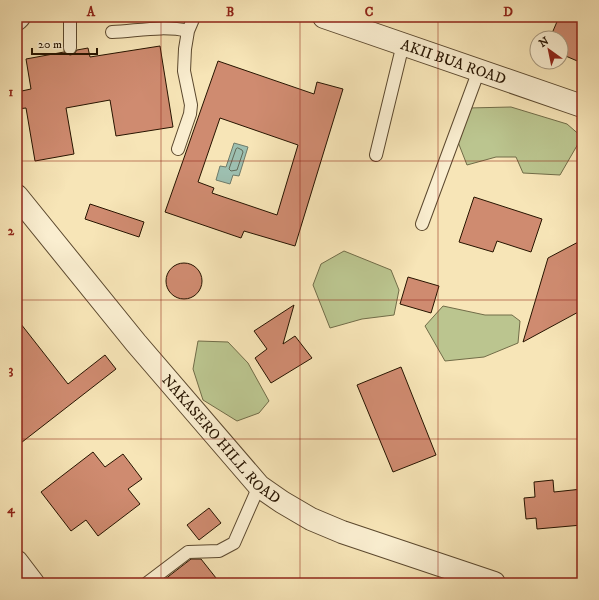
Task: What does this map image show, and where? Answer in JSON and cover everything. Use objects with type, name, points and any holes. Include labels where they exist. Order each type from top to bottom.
[{"type":"street","name":"AKII BUA ROAD","points":[[324,17],[582,106]]},
{"type":"street","name":"NAKASERO HILL ROAD","points":[[18,200],[136,343],[259,486],[311,519],[342,532],[494,583]]},
{"type":"street","points":[[17,562],[33,583]]},
{"type":"lane","points":[[70,17],[70,48]]},
{"type":"lane","points":[[178,149],[190,114],[190,105],[184,71],[188,31],[194,17]]},
{"type":"lane","points":[[112,32],[164,28],[188,31]]},
{"type":"lane","points":[[376,155],[403,44]]},
{"type":"lane","points":[[422,224],[479,70]]},
{"type":"lane","points":[[147,583],[188,552],[219,552],[234,543],[259,486]]},
{"type":"green space","points":[[511,107],[567,124],[582,137],[560,175],[523,173],[516,157],[496,157],[467,165],[458,142],[468,108]]},
{"type":"green space","points":[[344,251],[391,270],[399,290],[394,315],[362,319],[330,328],[313,285],[321,264]]},
{"type":"green space","points":[[443,306],[485,315],[512,315],[520,321],[518,343],[484,357],[445,361],[425,326]]},
{"type":"green space","points":[[198,341],[228,342],[248,363],[269,401],[259,413],[237,421],[203,400],[193,369]]},
{"type":"water","points":[[234,143],[248,147],[239,176],[233,175],[230,184],[216,180],[220,166],[226,167]]},
{"type":"building","points":[[559,17],[582,23],[582,63],[569,57],[569,30],[553,30]]},
{"type":"building","points":[[160,46],[173,127],[116,136],[110,100],[66,108],[74,154],[35,161],[26,108],[17,109],[17,92],[31,89],[26,59],[64,52],[70,55],[74,54],[77,50],[88,48],[90,57]]},
{"type":"building","points":[[218,61],[314,94],[317,82],[343,89],[295,246],[244,231],[241,238],[165,212]],"holes":[[[220,118],[298,145],[277,215],[212,193],[214,188],[198,182]]]},
{"type":"building","points":[[474,197],[542,219],[531,252],[497,241],[493,252],[459,242]]},
{"type":"building","points":[[90,204],[144,222],[139,237],[85,219]]},
{"type":"building","points":[[582,240],[582,310],[523,342],[548,258]]},
{"type":"building","points":[[188,263],[197,268],[201,274],[201,288],[197,294],[188,299],[180,299],[171,294],[167,288],[166,277],[171,268],[177,264]]},
{"type":"building","points":[[408,277],[439,286],[431,313],[400,304]]},
{"type":"building","points":[[294,305],[283,344],[295,336],[312,358],[271,383],[255,358],[267,349],[254,331]]},
{"type":"building","points":[[17,319],[68,384],[105,355],[116,369],[17,446]]},
{"type":"building","points":[[401,367],[436,455],[393,472],[357,385]]},
{"type":"building","points":[[93,452],[105,467],[123,454],[142,479],[128,489],[140,504],[98,536],[86,520],[71,531],[41,492]]},
{"type":"building","points":[[553,480],[554,492],[582,489],[582,525],[537,529],[536,518],[526,519],[524,498],[535,497],[534,482]]},
{"type":"building","points":[[209,508],[221,523],[199,540],[187,525]]},
{"type":"building","points":[[191,559],[201,559],[220,583],[160,583]]}]
